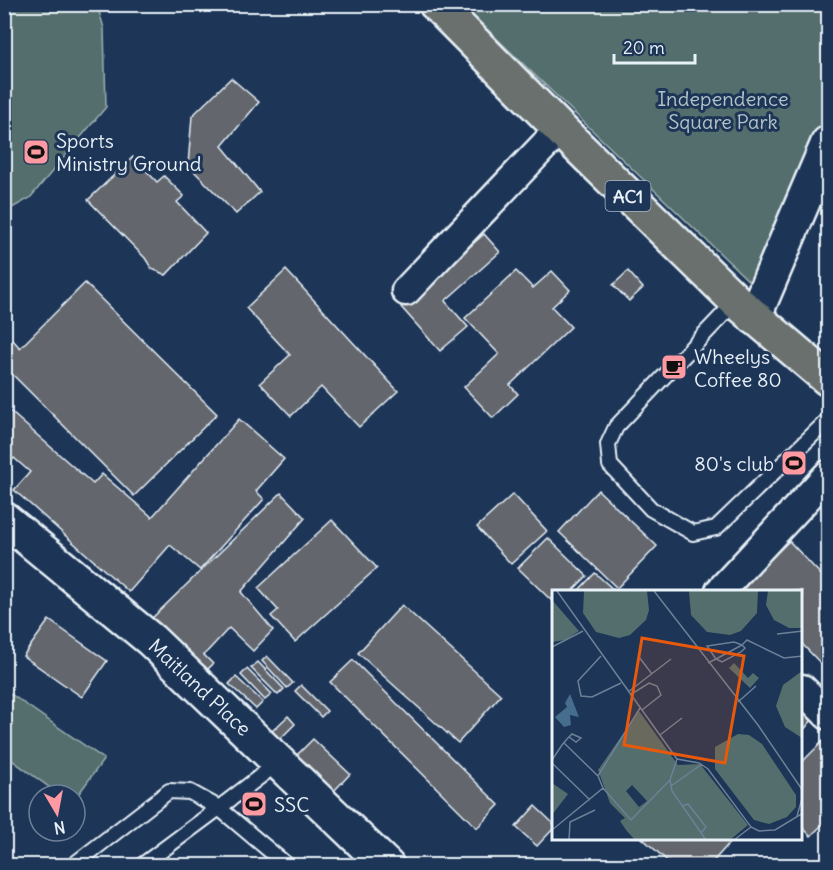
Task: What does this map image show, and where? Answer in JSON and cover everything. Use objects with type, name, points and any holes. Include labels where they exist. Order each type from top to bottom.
[{"type":"main road","name":"AC1","points":[[435,4],[745,309],[828,380]]},
{"type":"main road","points":[[745,309],[828,143]]},
{"type":"main road","name":"Maitland Place","points":[[4,519],[151,640],[279,762],[380,864]]},
{"type":"street","points":[[406,291],[560,129]]},
{"type":"street","points":[[721,590],[828,475]]},
{"type":"street","points":[[803,691],[828,715]]},
{"type":"lane","points":[[745,309],[616,428],[608,444],[610,465],[651,509],[693,534],[716,528],[828,420]]},
{"type":"lane","points":[[141,866],[279,762]]},
{"type":"lane","points":[[72,866],[169,791],[190,792],[219,807],[288,866]]},
{"type":"green space","name":"Sports Ministry Ground","points":[[5,4],[97,5],[104,28],[106,107],[30,198],[5,212]]},
{"type":"green space","name":"Independence Square Park","points":[[462,5],[828,5],[828,141],[756,288]]},
{"type":"green space","points":[[5,690],[104,759],[87,783],[44,783],[5,755]]},
{"type":"building","points":[[231,78],[259,102],[222,146],[260,192],[236,214],[188,165],[192,116]]},
{"type":"building","points":[[133,157],[157,182],[164,176],[184,196],[177,202],[206,233],[166,275],[152,269],[145,258],[88,200]]},
{"type":"building","points":[[484,234],[500,252],[445,301],[468,327],[440,351],[401,307]]},
{"type":"building","points":[[286,270],[398,391],[359,427],[321,387],[291,416],[260,383],[290,355],[246,308]]},
{"type":"building","points":[[516,271],[533,288],[552,271],[570,290],[552,307],[571,327],[510,385],[518,394],[493,418],[464,387],[499,354],[465,318]]},
{"type":"building","points":[[628,271],[643,288],[629,301],[613,285]]},
{"type":"building","points":[[85,283],[217,414],[134,496],[10,372],[4,378],[4,349],[13,340],[20,348]]},
{"type":"building","points":[[4,406],[93,484],[102,474],[152,517],[239,419],[284,459],[256,491],[264,499],[200,570],[170,545],[129,592],[14,490],[30,472],[14,458],[4,469]]},
{"type":"building","points":[[598,490],[657,546],[617,588],[559,532]]},
{"type":"building","points":[[281,493],[305,518],[241,592],[273,630],[253,651],[229,628],[204,655],[213,664],[201,676],[147,623]]},
{"type":"building","points":[[513,494],[547,531],[511,564],[477,527]]},
{"type":"building","points":[[332,520],[377,568],[295,642],[271,616],[278,610],[258,588]]},
{"type":"building","points":[[548,538],[587,576],[573,590],[552,590],[552,601],[518,568]]},
{"type":"building","points":[[789,541],[828,582],[828,671],[803,645],[803,590],[739,590]]},
{"type":"building","points":[[595,573],[614,590],[579,590]]},
{"type":"building","points":[[402,605],[501,695],[458,743],[358,653]]},
{"type":"building","points":[[49,620],[107,661],[82,697],[23,656]]},
{"type":"building","points":[[267,656],[293,683],[287,688],[262,661]]},
{"type":"building","points":[[353,660],[499,805],[477,828],[330,682]]},
{"type":"building","points":[[258,662],[284,689],[278,695],[251,668]]},
{"type":"building","points":[[247,669],[272,694],[265,700],[241,675]]},
{"type":"building","points":[[236,677],[263,702],[256,709],[229,684]]},
{"type":"building","points":[[301,685],[327,711],[321,717],[295,691]]},
{"type":"building","points":[[803,711],[812,720],[803,731]]},
{"type":"building","points":[[288,716],[295,724],[279,740],[271,732]]},
{"type":"building","points":[[313,739],[350,774],[334,791],[297,755]]},
{"type":"building","points":[[824,740],[828,745],[828,819],[811,836],[803,828],[803,761]]},
{"type":"building","points":[[535,806],[552,822],[552,830],[537,846],[516,827]]},
{"type":"building","points":[[644,840],[732,840],[709,866],[673,866]]},
{"type":"place","name":"Sports Ministry Ground","points":[[36,152]]},
{"type":"place","name":"Wheelys Coffee 80","points":[[674,367]]},
{"type":"place","name":"80's club","points":[[794,463]]},
{"type":"place","name":"SSC","points":[[254,804]]}]
